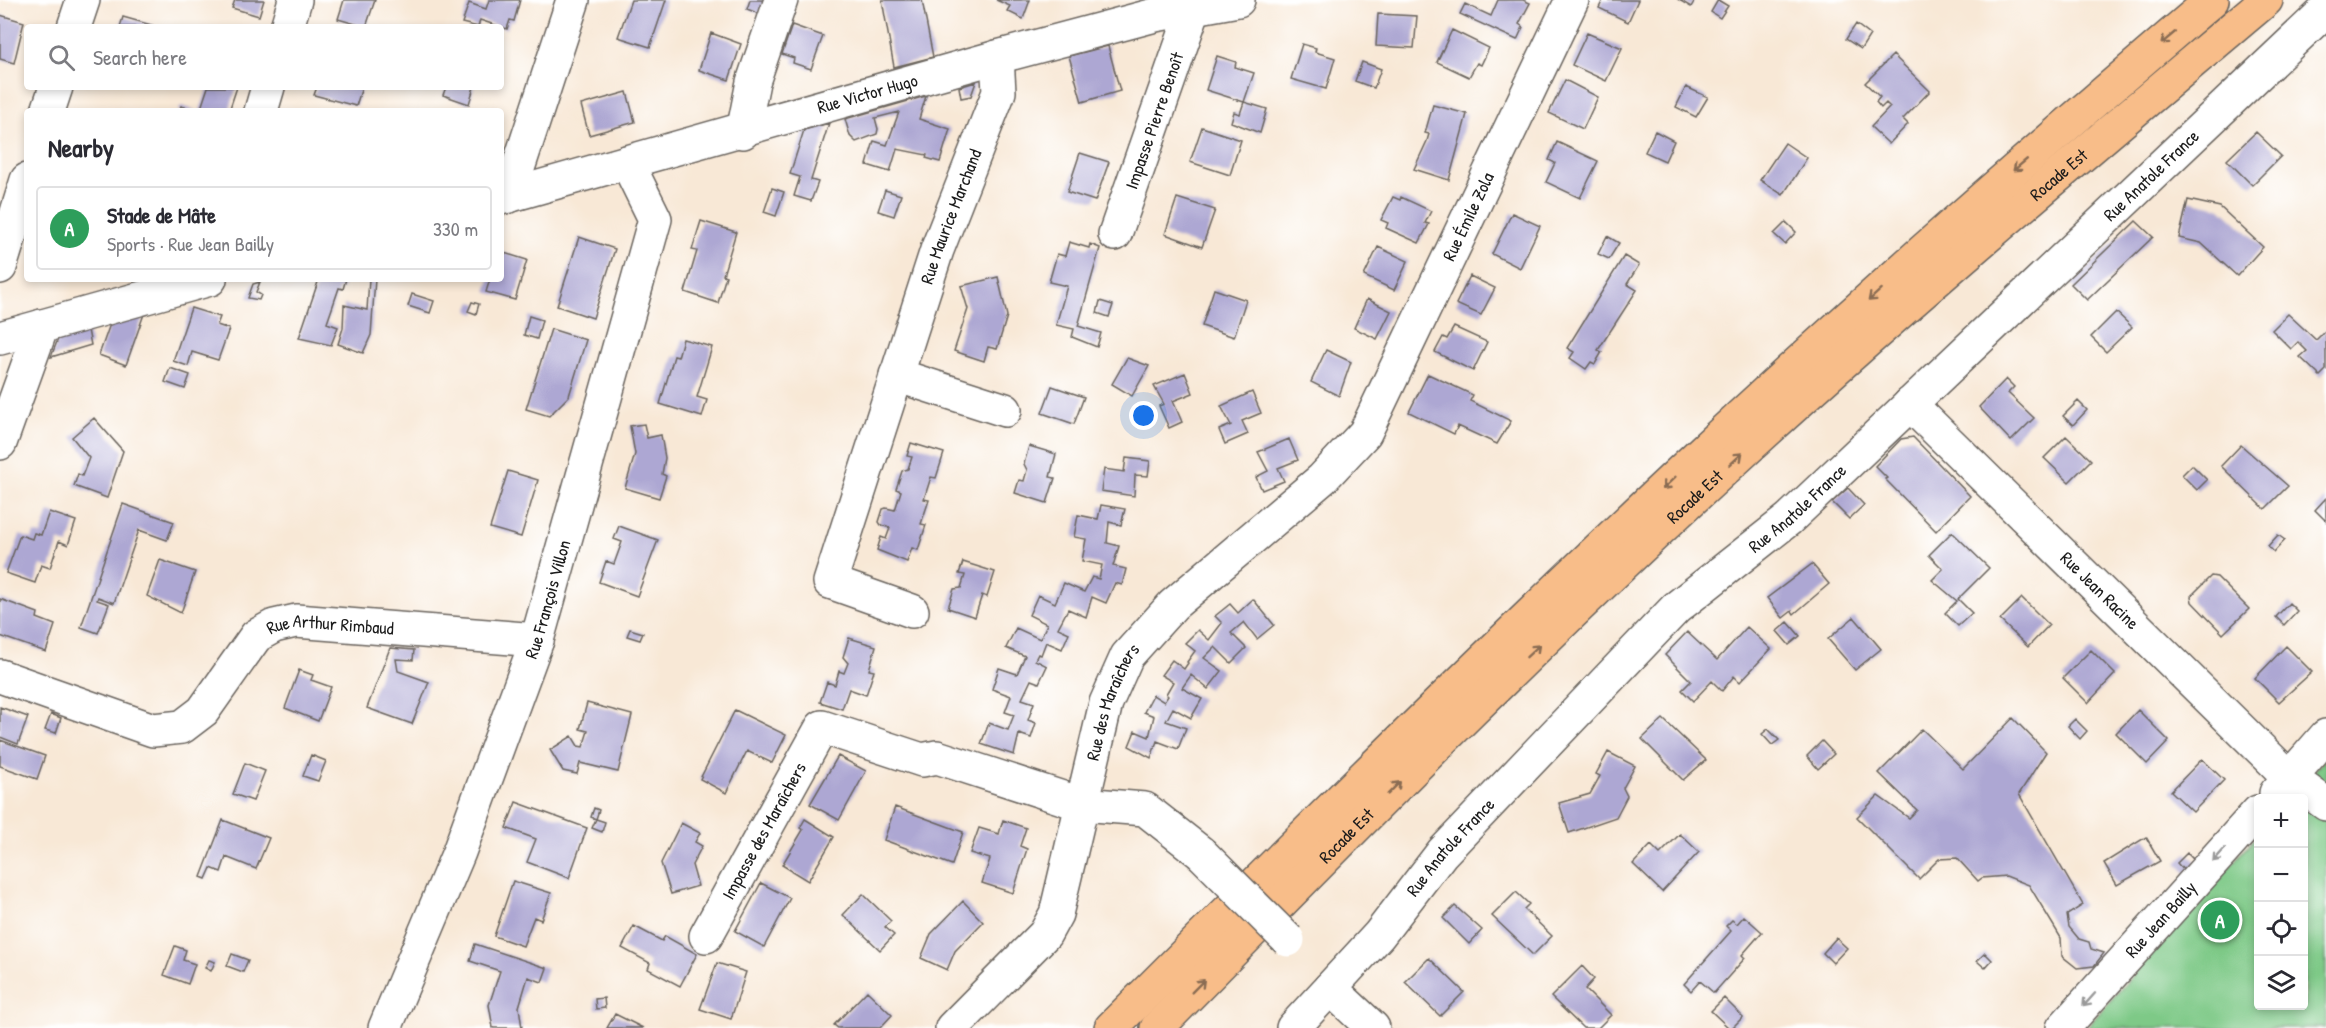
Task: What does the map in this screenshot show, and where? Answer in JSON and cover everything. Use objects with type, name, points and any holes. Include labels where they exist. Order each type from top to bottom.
[{"type":"highway","name":"Rocade Est","points":[[1111,1028],[1332,807],[1696,457],[2000,182],[2212,0]]},
{"type":"highway","name":"Rocade Est","points":[[1157,1028],[1461,719],[1737,458],[1995,229],[2266,0]]},
{"type":"street","points":[[75,24],[83,0]]},
{"type":"street","points":[[287,24],[295,0]]},
{"type":"street","points":[[505,197],[573,0]]},
{"type":"street","points":[[743,132],[753,82],[781,0]]},
{"type":"street","name":"Rue Victor Hugo","points":[[505,197],[743,132],[997,57],[1155,15],[1238,0]]},
{"type":"street","name":"Rue Émile Zola","points":[[1365,433],[1572,0]]},
{"type":"street","name":"Impasse Pierre Benoît","points":[[1115,234],[1194,8]]},
{"type":"street","name":"Rue Anatole France","points":[[1293,1028],[1379,935],[1442,853],[1676,608],[1789,519],[2326,9]]},
{"type":"street","name":"Rue Maurice Marchand","points":[[912,611],[830,582],[937,250],[999,92],[997,57]]},
{"type":"street","points":[[49,108],[55,90]]},
{"type":"street","points":[[262,108],[267,90]]},
{"type":"street","name":"Rue François Villon","points":[[385,1028],[459,852],[537,640],[655,219],[627,162]]},
{"type":"street","points":[[0,267],[24,190]]},
{"type":"street","points":[[0,338],[199,282]]},
{"type":"street","points":[[0,443],[42,326]]},
{"type":"street","points":[[896,375],[1005,410]]},
{"type":"street","name":"Rue Jean Racine","points":[[1910,404],[2280,788],[2326,804]]},
{"type":"street","name":"Rue des Maraîchers","points":[[952,1028],[1045,934],[1056,914],[1106,703],[1127,656],[1173,605],[1323,479],[1365,433]]},
{"type":"street","name":"Rue Arthur Rimbaud","points":[[0,676],[153,730],[182,727],[203,711],[256,636],[274,626],[296,621],[537,640]]},
{"type":"street","name":"Impasse des Maraîchers","points":[[706,936],[822,727],[922,760],[937,757],[1081,804]]},
{"type":"street","points":[[2280,788],[2326,736]]},
{"type":"street","points":[[1081,804],[1145,809],[1201,853],[1288,940]]},
{"type":"street","name":"Rue Jean Bailly","points":[[2063,1028],[2254,818]]},
{"type":"street","points":[[1330,988],[1373,1028]]},
{"type":"green space","points":[[2326,758],[2326,1028],[2086,1028],[2254,839],[2254,1010],[2308,1010],[2308,794],[2294,794]]},
{"type":"building","points":[[235,0],[264,0],[259,16],[232,8]]},
{"type":"building","points":[[344,0],[375,0],[367,24],[356,24],[338,19]]},
{"type":"building","points":[[489,0],[520,0],[514,21],[510,20],[507,29],[504,28],[504,24],[492,24],[480,20],[479,24],[462,23],[469,3],[486,9]]},
{"type":"building","points":[[631,0],[666,0],[650,47],[618,37]]},
{"type":"building","points":[[750,0],[765,0],[760,14],[747,9]]},
{"type":"building","points":[[882,0],[922,0],[933,57],[894,67]]},
{"type":"building","points":[[996,0],[1030,0],[1023,19],[1007,11],[1010,6]]},
{"type":"building","points":[[1498,0],[1523,0],[1530,3],[1519,24],[1523,27],[1517,40],[1460,14],[1465,4],[1491,16]]},
{"type":"building","points":[[1603,0],[1638,0],[1628,22],[1599,8]]},
{"type":"building","points":[[1679,0],[1695,0],[1691,7]]},
{"type":"building","points":[[1718,0],[1728,6],[1720,18],[1711,12]]},
{"type":"building","points":[[1378,14],[1417,16],[1414,48],[1376,46]]},
{"type":"building","points":[[0,15],[24,22],[14,63],[0,59]]},
{"type":"building","points":[[123,17],[148,24],[121,24]]},
{"type":"building","points":[[1856,24],[1870,35],[1861,49],[1846,39]]},
{"type":"building","points":[[792,25],[823,36],[811,69],[793,63],[794,58],[782,54]]},
{"type":"building","points":[[1452,30],[1489,48],[1481,65],[1477,63],[1469,77],[1437,62]]},
{"type":"building","points":[[711,33],[741,44],[729,80],[699,70]]},
{"type":"building","points":[[1587,33],[1622,48],[1606,81],[1572,65]]},
{"type":"building","points":[[1302,44],[1316,48],[1315,52],[1335,58],[1326,89],[1291,79]]},
{"type":"building","points":[[1108,46],[1120,91],[1082,102],[1069,56]]},
{"type":"building","points":[[1893,55],[1930,91],[1903,119],[1908,124],[1889,144],[1871,127],[1890,107],[1886,103],[1881,108],[1876,102],[1880,97],[1865,83]]},
{"type":"building","points":[[1217,56],[1236,62],[1235,67],[1254,73],[1244,102],[1206,90]]},
{"type":"building","points":[[1362,62],[1381,69],[1374,88],[1355,81]]},
{"type":"building","points":[[1565,80],[1598,97],[1583,129],[1549,113]]},
{"type":"building","points":[[976,82],[971,96],[961,98],[959,87]]},
{"type":"building","points":[[1686,87],[1708,97],[1696,117],[1676,107]]},
{"type":"building","points":[[207,90],[236,90],[230,108],[201,108]]},
{"type":"building","points":[[316,90],[361,90],[356,106],[314,95]]},
{"type":"building","points":[[445,90],[473,90],[469,104],[443,95]]},
{"type":"building","points":[[627,92],[635,122],[589,135],[581,105]]},
{"type":"building","points":[[926,96],[919,119],[950,129],[940,162],[926,158],[927,155],[897,149],[890,172],[867,165],[874,141],[887,145],[899,112],[875,118],[877,134],[856,142],[850,136],[845,119]]},
{"type":"building","points":[[1244,102],[1267,109],[1260,133],[1231,122],[1234,112],[1240,114]]},
{"type":"building","points":[[1433,105],[1467,114],[1449,180],[1414,169],[1427,141],[1429,134],[1425,133]]},
{"type":"building","points":[[829,123],[811,180],[818,182],[811,201],[794,196],[800,177],[790,174],[804,130]]},
{"type":"building","points":[[1202,127],[1241,140],[1230,175],[1190,162]]},
{"type":"building","points":[[1655,131],[1674,141],[1665,161],[1645,152]]},
{"type":"building","points":[[2256,132],[2281,156],[2252,185],[2227,160]]},
{"type":"building","points":[[1557,142],[1598,161],[1580,198],[1546,182],[1555,163],[1549,160]]},
{"type":"building","points":[[1785,143],[1807,158],[1783,195],[1760,180]]},
{"type":"building","points":[[1080,153],[1109,162],[1095,201],[1067,192]]},
{"type":"building","points":[[772,188],[784,192],[776,216],[764,212]]},
{"type":"building","points":[[885,190],[901,195],[894,216],[878,211]]},
{"type":"building","points":[[1393,197],[1400,200],[1401,197],[1431,211],[1425,223],[1429,224],[1419,243],[1386,228],[1388,223],[1381,220]]},
{"type":"building","points":[[1177,198],[1215,210],[1202,247],[1165,234]]},
{"type":"building","points":[[2188,200],[2220,207],[2263,247],[2237,276],[2201,243],[2179,238]]},
{"type":"building","points":[[1512,213],[1540,226],[1520,268],[1492,254]]},
{"type":"building","points":[[701,221],[736,232],[723,275],[726,276],[718,303],[685,292],[697,251],[692,250]]},
{"type":"building","points":[[2136,221],[2153,237],[2087,300],[2071,284]]},
{"type":"building","points":[[1786,222],[1796,232],[1785,244],[1774,234]]},
{"type":"building","points":[[1607,236],[1619,243],[1609,259],[1598,254]]},
{"type":"building","points":[[579,237],[615,249],[593,318],[557,306]]},
{"type":"building","points":[[1069,242],[1089,248],[1090,244],[1100,248],[1078,326],[1101,333],[1097,347],[1072,337],[1074,329],[1056,325],[1067,286],[1049,282],[1057,254],[1065,256]]},
{"type":"building","points":[[1378,247],[1408,261],[1394,290],[1364,276]]},
{"type":"building","points":[[504,253],[527,260],[515,300],[486,292],[489,282],[504,282]]},
{"type":"building","points":[[1624,256],[1639,265],[1627,284],[1637,290],[1598,350],[1602,352],[1595,364],[1591,362],[1586,369],[1570,358],[1574,352],[1567,348]]},
{"type":"building","points":[[1470,276],[1495,288],[1481,315],[1456,304]]},
{"type":"building","points":[[998,277],[1007,316],[997,349],[988,347],[984,361],[954,351],[968,309],[961,286]]},
{"type":"building","points":[[260,282],[256,292],[261,295],[259,300],[248,298],[253,284]]},
{"type":"building","points":[[318,282],[345,282],[343,289],[339,288],[327,323],[338,327],[331,345],[299,338]]},
{"type":"building","points":[[369,282],[375,282],[371,335],[363,353],[338,344],[343,328],[344,305],[367,310]]},
{"type":"building","points":[[1214,289],[1246,300],[1234,337],[1202,326]]},
{"type":"building","points":[[412,294],[434,301],[430,313],[408,306]]},
{"type":"building","points":[[1367,299],[1391,311],[1377,339],[1354,328]]},
{"type":"building","points":[[1100,301],[1113,305],[1109,317],[1097,313]]},
{"type":"building","points":[[472,302],[479,304],[476,314],[468,311]]},
{"type":"building","points":[[191,308],[220,317],[217,325],[229,329],[218,360],[192,352],[188,366],[173,361]]},
{"type":"building","points":[[2116,312],[2132,327],[2106,352],[2091,337]]},
{"type":"building","points":[[144,314],[126,365],[99,355],[110,324]]},
{"type":"building","points":[[2288,314],[2316,340],[2326,330],[2326,370],[2320,376],[2300,357],[2307,351],[2298,342],[2291,349],[2272,330]]},
{"type":"building","points":[[529,316],[542,320],[537,339],[524,335]]},
{"type":"building","points":[[1454,327],[1487,342],[1473,371],[1435,352],[1443,337],[1447,339]]},
{"type":"building","points":[[551,329],[586,340],[569,396],[549,416],[526,409]]},
{"type":"building","points":[[88,330],[91,345],[51,357],[58,339]]},
{"type":"building","points":[[683,339],[712,347],[697,397],[707,400],[702,417],[660,404],[674,356],[678,357]]},
{"type":"building","points":[[1326,350],[1351,362],[1339,396],[1311,382]]},
{"type":"building","points":[[1127,358],[1149,366],[1132,396],[1112,384]]},
{"type":"building","points":[[170,368],[190,375],[185,389],[165,382]]},
{"type":"building","points":[[1185,373],[1193,393],[1173,401],[1182,422],[1169,428],[1159,406],[1164,404],[1154,386]]},
{"type":"building","points":[[1428,374],[1473,395],[1470,401],[1511,421],[1497,444],[1458,426],[1454,434],[1409,412]]},
{"type":"building","points":[[2006,379],[2014,387],[2008,393],[2034,418],[2011,441],[1979,407]]},
{"type":"building","points":[[1052,386],[1084,397],[1074,424],[1042,413]]},
{"type":"building","points":[[1252,392],[1261,413],[1242,421],[1248,434],[1225,444],[1219,430],[1231,425],[1221,406]]},
{"type":"building","points":[[2078,401],[2087,410],[2073,425],[2063,416]]},
{"type":"building","points":[[94,418],[123,451],[107,498],[74,486],[78,474],[82,476],[89,458],[72,437]]},
{"type":"building","points":[[644,424],[647,438],[661,435],[665,458],[662,474],[666,476],[659,498],[625,488],[635,454],[630,426]]},
{"type":"building","points":[[2066,436],[2091,460],[2069,482],[2044,458]]},
{"type":"building","points":[[1913,437],[1970,496],[1936,531],[1875,466],[1901,439]]},
{"type":"building","points":[[1289,439],[1298,460],[1278,468],[1284,481],[1262,490],[1256,477],[1268,471],[1258,452]]},
{"type":"building","points":[[911,443],[944,453],[936,478],[931,477],[924,499],[929,500],[921,524],[926,525],[918,550],[912,548],[907,562],[877,550],[881,537],[886,539],[890,528],[879,522],[883,509],[895,510],[901,491],[896,489],[902,471],[908,469],[912,457],[907,456]]},
{"type":"building","points":[[2241,445],[2288,486],[2265,509],[2221,466]]},
{"type":"building","points":[[1029,446],[1056,454],[1050,477],[1055,478],[1047,503],[1015,493],[1019,480],[1024,481],[1027,470],[1024,464]]},
{"type":"building","points":[[1126,458],[1150,461],[1148,476],[1135,475],[1134,496],[1101,491],[1104,469],[1124,472]]},
{"type":"building","points":[[2192,465],[2207,480],[2197,490],[2182,475]]},
{"type":"building","points":[[508,471],[538,480],[521,537],[490,528]]},
{"type":"building","points":[[1848,488],[1864,505],[1849,519],[1832,502]]},
{"type":"building","points":[[2326,498],[2326,521],[2315,510]]},
{"type":"building","points":[[123,504],[174,522],[167,540],[139,530],[114,603],[98,597],[97,600],[109,604],[98,633],[81,627]]},
{"type":"building","points":[[1101,505],[1125,509],[1121,525],[1109,522],[1107,543],[1119,546],[1113,566],[1126,569],[1122,585],[1115,583],[1106,603],[1092,597],[1086,617],[1068,609],[1058,628],[1069,633],[1062,649],[1046,642],[1041,655],[1038,654],[1035,660],[1047,666],[1039,683],[1031,680],[1022,699],[1034,703],[1028,720],[1036,723],[1031,738],[1019,734],[1014,755],[981,744],[989,723],[1008,730],[1014,715],[1005,712],[1011,696],[992,689],[999,668],[1017,674],[1025,656],[1006,648],[1016,628],[1040,639],[1047,624],[1029,615],[1038,595],[1055,603],[1064,583],[1084,592],[1092,577],[1099,579],[1102,565],[1082,561],[1086,539],[1074,537],[1078,515],[1098,519]]},
{"type":"building","points":[[49,512],[76,521],[68,545],[59,541],[50,568],[41,565],[35,583],[6,573],[20,535],[32,539],[34,533],[41,535]]},
{"type":"building","points":[[619,526],[658,540],[637,596],[599,582],[606,561],[614,564],[622,542],[614,539]]},
{"type":"building","points":[[1952,532],[1989,568],[1958,599],[1972,613],[1958,626],[1945,613],[1957,601],[1932,580],[1943,569],[1929,555]]},
{"type":"building","points":[[2278,535],[2285,540],[2274,552],[2268,546]]},
{"type":"building","points":[[160,560],[195,572],[181,613],[147,596]]},
{"type":"building","points":[[963,562],[995,572],[987,597],[982,595],[975,617],[948,608],[954,589],[961,588],[965,575],[959,574]]},
{"type":"building","points":[[1812,564],[1829,584],[1794,614],[1792,611],[1783,618],[1767,598]]},
{"type":"building","points":[[2211,576],[2217,577],[2249,609],[2223,634],[2192,602],[2191,596]]},
{"type":"building","points":[[2022,598],[2049,625],[2028,647],[2000,620]]},
{"type":"building","points":[[0,599],[38,613],[37,618],[55,625],[46,652],[0,636]]},
{"type":"building","points":[[1253,599],[1274,625],[1257,639],[1244,622],[1231,633],[1246,648],[1231,663],[1215,647],[1204,658],[1222,671],[1208,689],[1191,675],[1182,688],[1202,699],[1191,718],[1173,708],[1166,721],[1186,728],[1178,749],[1157,741],[1151,758],[1129,746],[1135,731],[1149,737],[1154,716],[1144,712],[1153,695],[1164,702],[1168,696],[1166,694],[1173,682],[1161,675],[1172,660],[1184,669],[1188,663],[1195,651],[1185,643],[1198,630],[1209,640],[1222,623],[1215,616],[1230,604],[1238,613]]},
{"type":"building","points":[[2289,603],[2297,611],[2284,625],[2276,617]]},
{"type":"building","points":[[1854,617],[1881,649],[1855,670],[1828,639]]},
{"type":"building","points":[[1788,622],[1800,636],[1789,645],[1777,631]]},
{"type":"building","points":[[1747,627],[1771,649],[1740,682],[1734,676],[1722,691],[1712,681],[1693,701],[1682,690],[1691,681],[1665,655],[1687,632],[1717,660]]},
{"type":"building","points":[[630,629],[643,633],[640,640],[627,636]]},
{"type":"building","points":[[849,638],[876,646],[869,670],[874,671],[866,695],[849,689],[842,709],[820,702],[827,682],[835,685],[839,671],[844,673],[848,663],[843,657]]},
{"type":"building","points":[[2286,646],[2312,672],[2279,702],[2255,678]]},
{"type":"building","points":[[390,648],[414,650],[413,660],[396,659],[398,671],[429,682],[412,724],[367,708]]},
{"type":"building","points":[[2091,650],[2115,674],[2088,703],[2063,678]]},
{"type":"building","points":[[299,670],[313,675],[311,680],[331,687],[318,721],[285,708]]},
{"type":"building","points":[[587,703],[632,715],[618,772],[580,763],[577,774],[563,771],[550,750],[572,736],[578,746],[583,747],[588,731],[580,729]]},
{"type":"building","points":[[0,707],[28,717],[18,744],[0,737]]},
{"type":"building","points":[[735,710],[786,735],[772,763],[747,751],[726,793],[700,779]]},
{"type":"building","points":[[2138,710],[2169,741],[2147,764],[2116,733]]},
{"type":"building","points":[[51,714],[61,718],[56,733],[45,730]]},
{"type":"building","points":[[2013,718],[2046,752],[2019,794],[2083,905],[2067,915],[2069,927],[2079,939],[2089,942],[2091,949],[2104,953],[2094,966],[2077,968],[2062,956],[2061,938],[2029,885],[2006,876],[1982,878],[1978,881],[1957,858],[1939,859],[1919,879],[1857,817],[1878,796],[1909,818],[1917,810],[1879,773],[1922,729],[1963,769]]},
{"type":"building","points":[[1663,719],[1706,760],[1683,780],[1642,739]]},
{"type":"building","points":[[2075,719],[2087,731],[2080,739],[2068,726]]},
{"type":"building","points":[[1768,729],[1779,740],[1772,745],[1762,734]]},
{"type":"building","points":[[0,740],[45,756],[37,779],[0,766]]},
{"type":"building","points":[[1822,741],[1834,754],[1818,769],[1807,756]]},
{"type":"building","points":[[1608,752],[1635,766],[1623,788],[1627,796],[1616,817],[1569,833],[1559,803],[1590,794],[1600,776],[1596,774]]},
{"type":"building","points":[[311,755],[326,761],[318,781],[303,776]]},
{"type":"building","points":[[838,756],[866,771],[839,820],[810,804]]},
{"type":"building","points":[[2202,759],[2224,780],[2193,812],[2171,791]]},
{"type":"building","points":[[245,763],[265,771],[253,801],[233,794]]},
{"type":"building","points":[[516,802],[587,828],[569,878],[527,862],[536,839],[506,828]]},
{"type":"building","points":[[895,807],[963,832],[952,865],[884,840]]},
{"type":"building","points":[[594,808],[599,810],[596,819],[591,817]]},
{"type":"building","points":[[596,819],[605,822],[602,832],[592,828]]},
{"type":"building","points":[[805,819],[834,837],[808,881],[782,865],[803,830],[800,828]]},
{"type":"building","points":[[223,820],[269,838],[256,869],[226,857],[221,872],[211,868],[206,879],[201,877]]},
{"type":"building","points":[[1003,820],[1026,828],[1020,846],[1027,849],[1013,893],[982,883],[990,859],[970,853],[979,828],[999,834]]},
{"type":"building","points":[[681,823],[700,833],[695,842],[702,846],[692,865],[698,886],[671,894],[661,863]]},
{"type":"building","points":[[1680,834],[1699,852],[1662,892],[1633,864],[1651,845],[1660,854]]},
{"type":"building","points":[[2146,837],[2160,861],[2117,885],[2104,863]]},
{"type":"building","points":[[2187,853],[2197,863],[2187,874],[2177,863]]},
{"type":"building","points":[[513,881],[551,893],[541,920],[534,917],[523,946],[494,936]]},
{"type":"building","points":[[761,883],[790,898],[764,947],[735,931]]},
{"type":"building","points":[[1516,892],[1529,904],[1524,909],[1552,936],[1533,955],[1492,916]]},
{"type":"building","points":[[863,894],[891,921],[885,927],[894,935],[880,950],[843,915]]},
{"type":"building","points":[[963,901],[983,922],[955,951],[947,970],[921,958],[931,934]]},
{"type":"building","points":[[1455,906],[1482,930],[1469,944],[1443,918]]},
{"type":"building","points":[[1744,916],[1762,932],[1742,955],[1745,958],[1714,993],[1700,981],[1691,991],[1684,984],[1731,931],[1726,926],[1732,920],[1737,924]]},
{"type":"building","points":[[634,926],[662,941],[665,936],[697,954],[680,986],[648,969],[650,963],[622,948]]},
{"type":"building","points":[[1836,938],[1847,948],[1833,963],[1823,953]]},
{"type":"building","points":[[475,944],[547,968],[542,982],[528,977],[519,1007],[522,1028],[493,1028],[489,1005],[500,971],[470,961]]},
{"type":"building","points":[[175,946],[186,950],[183,960],[195,964],[188,984],[164,975]]},
{"type":"building","points":[[1985,953],[1992,960],[1985,968],[1977,961]]},
{"type":"building","points":[[232,954],[248,960],[243,972],[227,966]]},
{"type":"building","points":[[1429,958],[1464,992],[1440,1016],[1405,982]]},
{"type":"building","points":[[209,960],[215,962],[211,971],[205,968]]},
{"type":"building","points":[[717,963],[746,972],[731,1019],[700,1009]]},
{"type":"building","points":[[1582,966],[1594,979],[1585,989],[1611,1015],[1598,1028],[1583,1028],[1551,997]]},
{"type":"building","points":[[867,991],[892,1015],[880,1028],[838,1028],[834,1025]]},
{"type":"building","points":[[604,998],[605,1008],[596,1009],[595,999]]},
{"type":"building","points":[[1724,998],[1743,1017],[1732,1028],[1729,1028],[1711,1011]]},
{"type":"building","points":[[615,1014],[643,1028],[607,1028]]},
{"type":"place","name":"Stade de Mâte","points":[[2220,920]]}]
